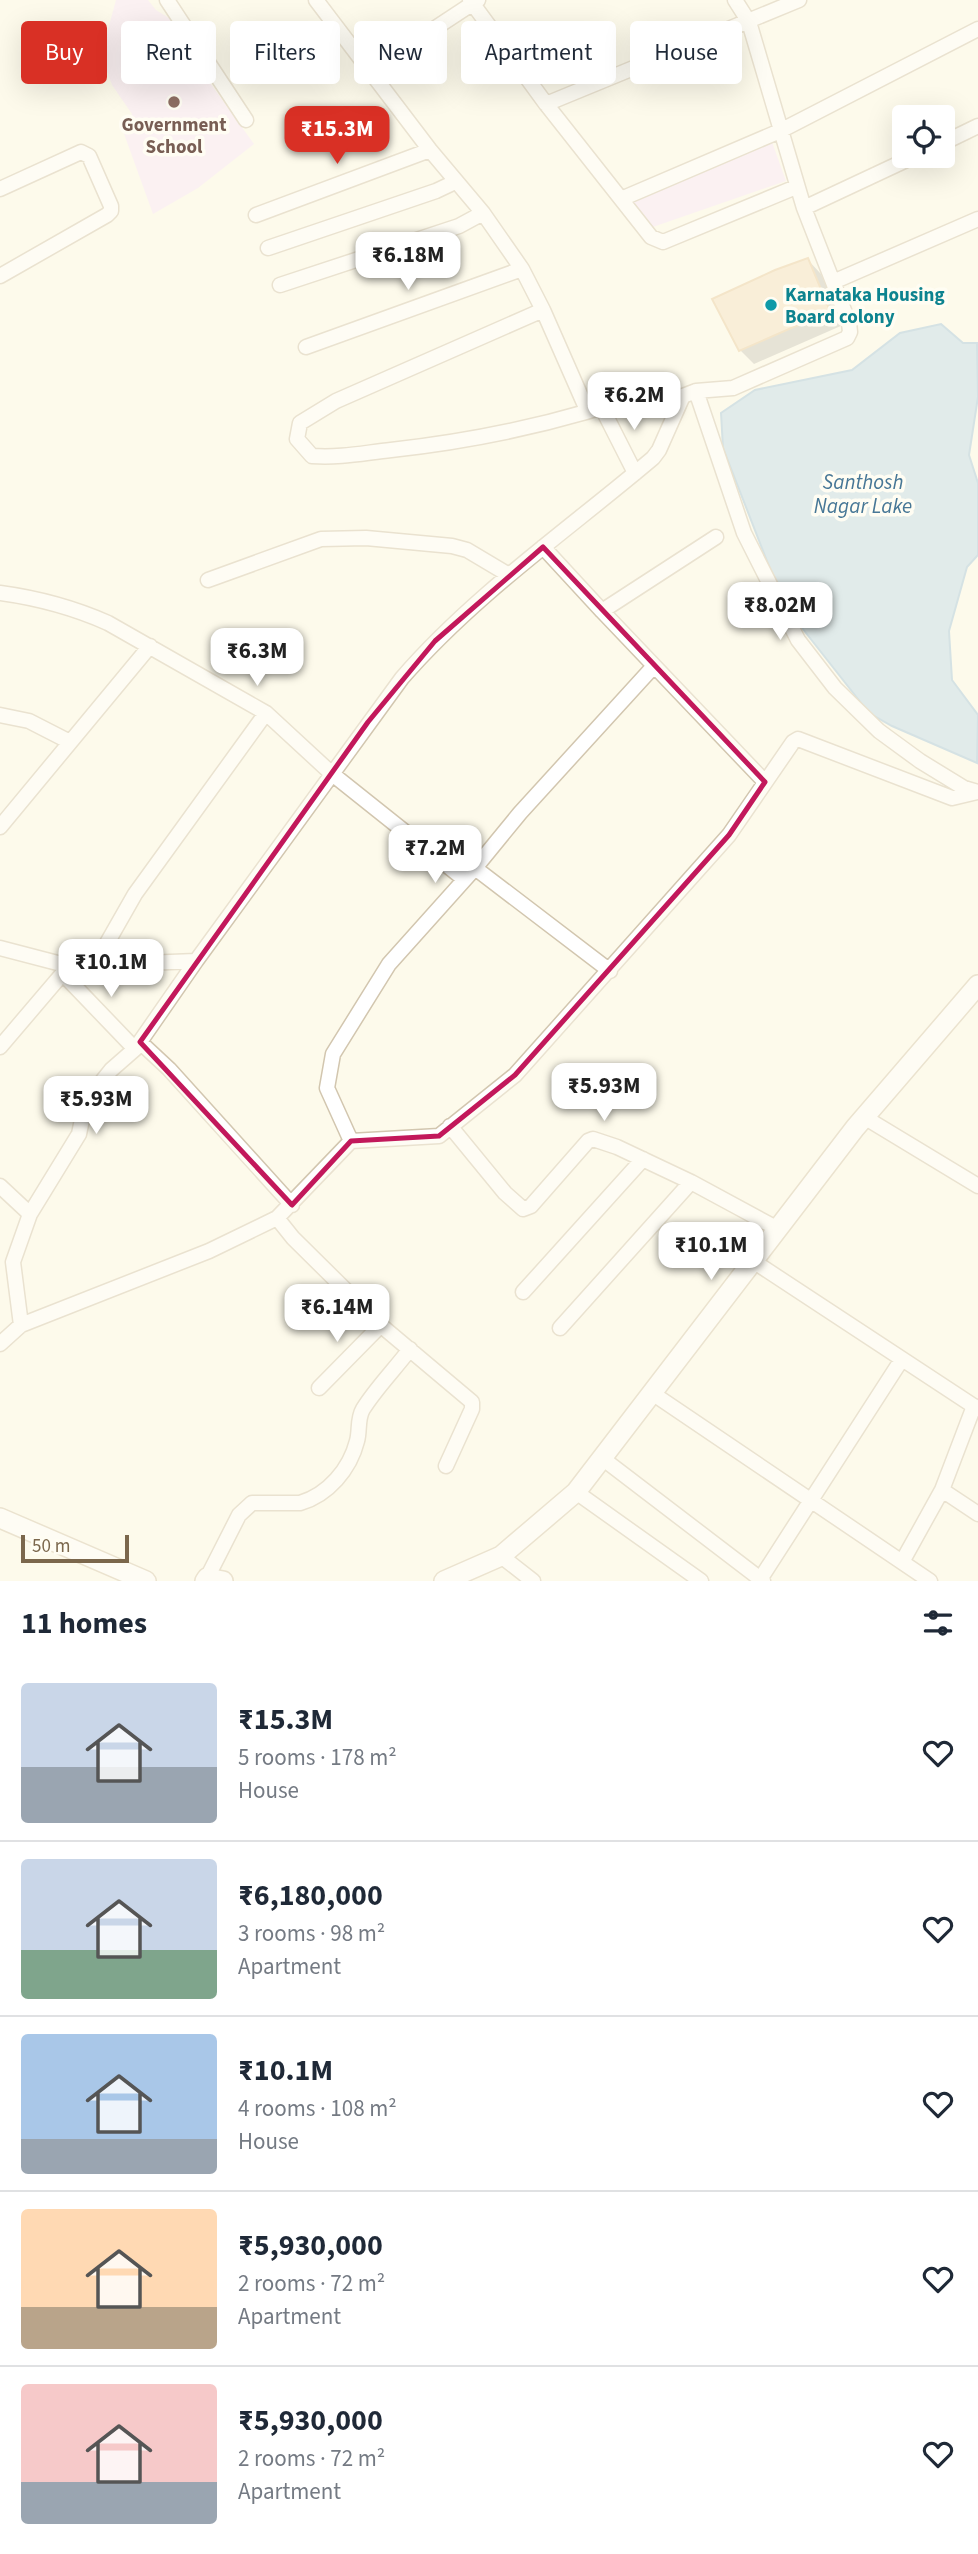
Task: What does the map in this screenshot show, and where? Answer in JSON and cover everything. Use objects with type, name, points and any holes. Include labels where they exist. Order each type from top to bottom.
[{"type":"street","points":[[167,0],[246,120]]},
{"type":"street","points":[[316,0],[354,50]]},
{"type":"street","points":[[21,1325],[13,1262],[30,1214],[79,1134],[84,1110],[91,1094],[111,1070],[138,1045],[331,773],[402,678],[435,640],[659,450],[683,396],[696,391],[733,388],[847,338],[850,332],[849,323],[796,187],[750,22],[735,0]]},
{"type":"street","points":[[546,104],[799,0]]},
{"type":"street","points":[[444,21],[474,1],[546,104],[651,237],[663,242],[796,187]]},
{"type":"street","points":[[621,199],[780,131],[978,29]]},
{"type":"street","points":[[380,84],[483,214],[522,270],[594,408],[635,473]]},
{"type":"street","points":[[955,137],[978,126]]},
{"type":"street","points":[[256,215],[430,150]]},
{"type":"street","points":[[0,189],[81,152],[89,156],[111,206],[107,215],[0,276]]},
{"type":"street","points":[[804,208],[892,167]]},
{"type":"street","points":[[268,248],[456,182]]},
{"type":"street","points":[[280,285],[459,226],[483,214]]},
{"type":"street","points":[[833,282],[978,219]]},
{"type":"street","points":[[306,347],[522,270]]},
{"type":"street","points":[[543,310],[336,401],[300,423],[297,439],[312,456],[338,458],[424,447],[517,430],[622,402],[662,387]]},
{"type":"street","points":[[696,391],[744,533],[798,640],[835,688],[878,730],[920,761],[964,788],[977,792]]},
{"type":"street","points":[[602,611],[716,537]]},
{"type":"street","points":[[208,580],[321,539],[366,538],[453,546],[467,550],[509,575]]},
{"type":"street","points":[[543,547],[765,782]]},
{"type":"street","points":[[0,593],[86,613],[150,646],[266,713],[331,773],[464,879]]},
{"type":"street","points":[[0,827],[150,646]]},
{"type":"street","points":[[351,1141],[327,1088],[333,1054],[389,964],[520,813],[654,666]]},
{"type":"street","points":[[94,966],[135,894],[266,713]]},
{"type":"street","points":[[0,715],[29,721],[70,742]]},
{"type":"street","points":[[0,1344],[21,1325],[209,1251],[277,1218],[351,1141],[439,1136],[515,1074],[610,971],[729,835],[793,741],[798,738],[952,797],[977,792]]},
{"type":"street","points":[[475,868],[610,971]]},
{"type":"street","points":[[0,947],[66,970],[138,1045],[169,1069],[292,1205]]},
{"type":"street","points":[[0,1048],[66,970],[196,961]]},
{"type":"street","points":[[444,1581],[501,1556],[576,1492],[864,1117],[978,985]]},
{"type":"street","points":[[864,1117],[978,1186]]},
{"type":"street","points":[[450,1126],[505,1193],[523,1209],[538,1199],[591,1140],[599,1140],[691,1182],[778,1229]]},
{"type":"street","points":[[523,1292],[643,1159]]},
{"type":"street","points":[[560,1328],[691,1182]]},
{"type":"street","points":[[0,1185],[30,1214]]},
{"type":"street","points":[[277,1218],[293,1238],[381,1325],[473,1404],[446,1466]]},
{"type":"street","points":[[753,1261],[976,1408],[942,1490],[902,1562]]},
{"type":"street","points":[[319,1388],[381,1325]]},
{"type":"street","points":[[212,1580],[239,1515],[246,1508],[253,1503],[307,1501],[338,1478],[344,1471],[357,1441],[362,1410],[411,1349]]},
{"type":"street","points":[[601,1458],[760,1580],[902,1359]]},
{"type":"street","points":[[652,1393],[930,1581]]},
{"type":"street","points":[[942,1490],[978,1514]]},
{"type":"street","points":[[576,1492],[701,1581]]},
{"type":"street","points":[[0,1518],[146,1581]]},
{"type":"street","points":[[501,1556],[533,1581]]},
{"type":"highlighted area","points":[[543,547],[765,782],[729,835],[515,1075],[439,1136],[351,1141],[292,1205],[140,1042],[368,722],[435,641]]},
{"type":"shaded area","name":"Government School","points":[[116,0],[148,0],[156,10],[174,21],[121,21],[121,84],[211,84],[254,144],[198,188],[153,214],[123,131],[132,114],[112,85],[107,71],[107,33]]},
{"type":"shaded area","points":[[772,142],[786,181],[650,228],[626,201]]},
{"type":"water","name":"Santhosh Nagar Lake","points":[[941,324],[963,343],[977,343],[978,397],[969,455],[978,483],[978,555],[967,567],[949,631],[952,680],[978,715],[977,763],[892,726],[869,713],[795,619],[779,592],[723,448],[721,413],[755,390],[852,370],[900,333]]},
{"type":"building","name":"Karnataka Housing Board colony","points":[[808,258],[830,311],[739,351],[712,299]]},
{"type":"place","name":"Government School","points":[[174,102]]},
{"type":"place","name":"Karnataka Housing Board colony","points":[[771,305]]}]
